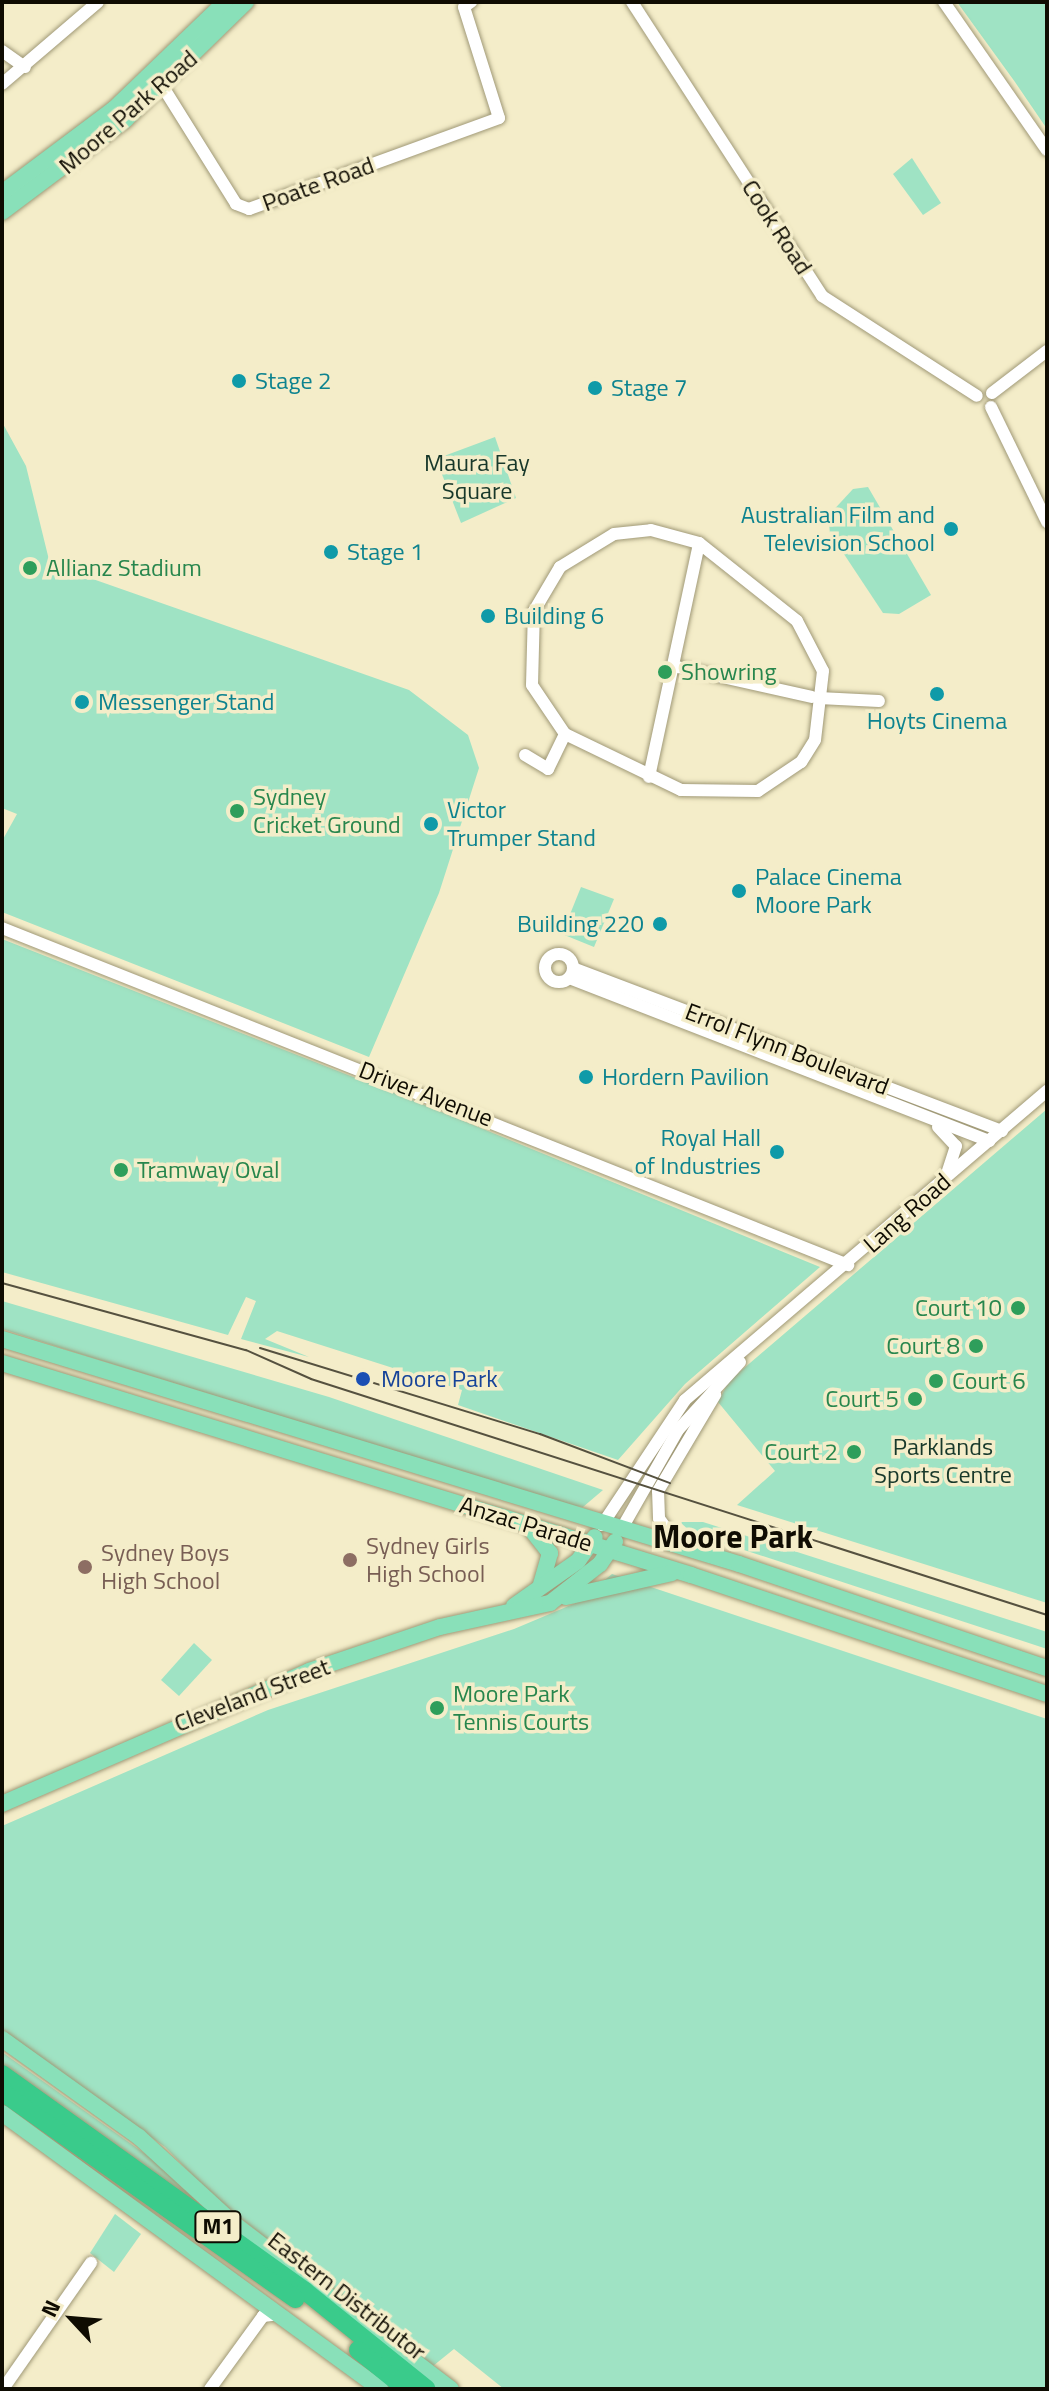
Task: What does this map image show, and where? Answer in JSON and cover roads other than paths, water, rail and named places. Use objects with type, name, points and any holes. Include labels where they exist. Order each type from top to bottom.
[{"type":"highway","name":"Eastern Distributor","points":[[2,2074],[292,2282],[427,2389]]},
{"type":"highway","name":"Eastern Distributor","points":[[2,2092],[301,2304],[406,2389]]},
{"type":"main road","name":"Moore Park Road","points":[[2,193],[159,80],[225,2]]},
{"type":"main road","name":"Moore Park Road","points":[[2,212],[246,2]]},
{"type":"main road","name":"Anzac Parade","points":[[2,1339],[602,1525],[680,1546],[1047,1668]]},
{"type":"main road","name":"Anzac Parade","points":[[2,1363],[691,1575],[1047,1694]]},
{"type":"main road","points":[[525,1525],[550,1553],[541,1585]]},
{"type":"main road","name":"Cleveland Street","points":[[510,1609],[591,1544],[602,1525]]},
{"type":"main road","points":[[550,1603],[610,1550],[621,1530]]},
{"type":"main road","name":"Cleveland Street","points":[[2,1804],[272,1685],[510,1609],[550,1603],[652,1574],[691,1575]]},
{"type":"main road","points":[[2,2039],[139,2137],[233,2223],[451,2389]]},
{"type":"main road","points":[[2,2113],[256,2293],[380,2389]]},
{"type":"street","points":[[2,84],[98,2]]},
{"type":"street","name":"Poate Road","points":[[159,80],[236,204],[249,209],[499,118],[464,7],[471,2]]},
{"type":"street","name":"Cook Road","points":[[632,2],[822,296],[977,396],[980,407],[991,407]]},
{"type":"street","points":[[944,2],[1047,150]]},
{"type":"street","points":[[2,51],[25,67]]},
{"type":"street","points":[[977,396],[992,393],[1047,351]]},
{"type":"street","points":[[992,393],[991,407],[1047,522]]},
{"type":"street","points":[[668,531],[699,543],[797,621],[816,650],[819,697],[801,762],[758,791],[706,796],[649,777],[565,734],[532,685],[529,633],[543,589],[576,552],[614,534],[668,531]]},
{"type":"street","points":[[649,777],[699,543]]},
{"type":"street","points":[[673,666],[819,697],[879,701]]},
{"type":"street","points":[[525,755],[548,769],[565,734]]},
{"type":"street","name":"Driver Avenue","points":[[2,928],[848,1265]]},
{"type":"street","name":"Errol Flynn Boulevard","points":[[989,1141],[918,1116],[571,973],[1002,1131]]},
{"type":"street","name":"Lang Road","points":[[602,1525],[670,1416],[1047,1091]]},
{"type":"street","points":[[918,1116],[956,1146],[944,1180]]},
{"type":"street","name":"Lang Road","points":[[621,1530],[678,1430],[768,1334]]},
{"type":"street","points":[[680,1546],[659,1518],[658,1491],[728,1375]]},
{"type":"street","points":[[3,2389],[91,2263]]},
{"type":"street","points":[[256,2293],[257,2323]]},
{"type":"street","points":[[210,2389],[257,2323],[283,2314]]},
{"type":"tram line","points":[[2,1283],[246,1350],[311,1379],[1047,1615]]},
{"type":"tram line","points":[[260,1348],[540,1434],[670,1483]]},
{"type":"place","name":"Stage 2","points":[[239,381]]},
{"type":"place","name":"Stage 7","points":[[595,388]]},
{"type":"place","name":"Australian Film and Television School","points":[[951,529]]},
{"type":"place","name":"Stage 1","points":[[331,552]]},
{"type":"place","name":"Allianz Stadium","points":[[30,568]]},
{"type":"place","name":"Building 6","points":[[488,616]]},
{"type":"place","name":"Showring","points":[[665,672]]},
{"type":"place","name":"Hoyts Cinema","points":[[937,694]]},
{"type":"place","name":"Messenger Stand","points":[[82,702]]},
{"type":"place","name":"Sydney Cricket Ground","points":[[237,811]]},
{"type":"place","name":"Victor Trumper Stand","points":[[431,824]]},
{"type":"place","name":"Palace Cinema Moore Park","points":[[739,891]]},
{"type":"place","name":"Building 220","points":[[660,924]]},
{"type":"place","name":"Hordern Pavilion","points":[[586,1077]]},
{"type":"place","name":"Royal Hall of Industries","points":[[777,1152]]},
{"type":"place","name":"Tramway Oval","points":[[121,1170]]},
{"type":"place","name":"Court 10","points":[[1018,1308]]},
{"type":"place","name":"Court 8","points":[[976,1346]]},
{"type":"place","name":"Moore Park","points":[[363,1379]]},
{"type":"place","name":"Court 6","points":[[936,1381]]},
{"type":"place","name":"Court 5","points":[[915,1399]]},
{"type":"place","name":"Court 2","points":[[854,1452]]},
{"type":"place","name":"Sydney Girls High School","points":[[350,1560]]},
{"type":"place","name":"Sydney Boys High School","points":[[85,1567]]},
{"type":"place","name":"Moore Park Tennis Courts","points":[[437,1708]]},
{"type":"district","name":"Moore Park","points":[[733,1536]]},
{"type":"park label","name":"Maura Fay Square","points":[[477,477]]},
{"type":"park label","name":"Parklands Sports Centre","points":[[943,1461]]}]
